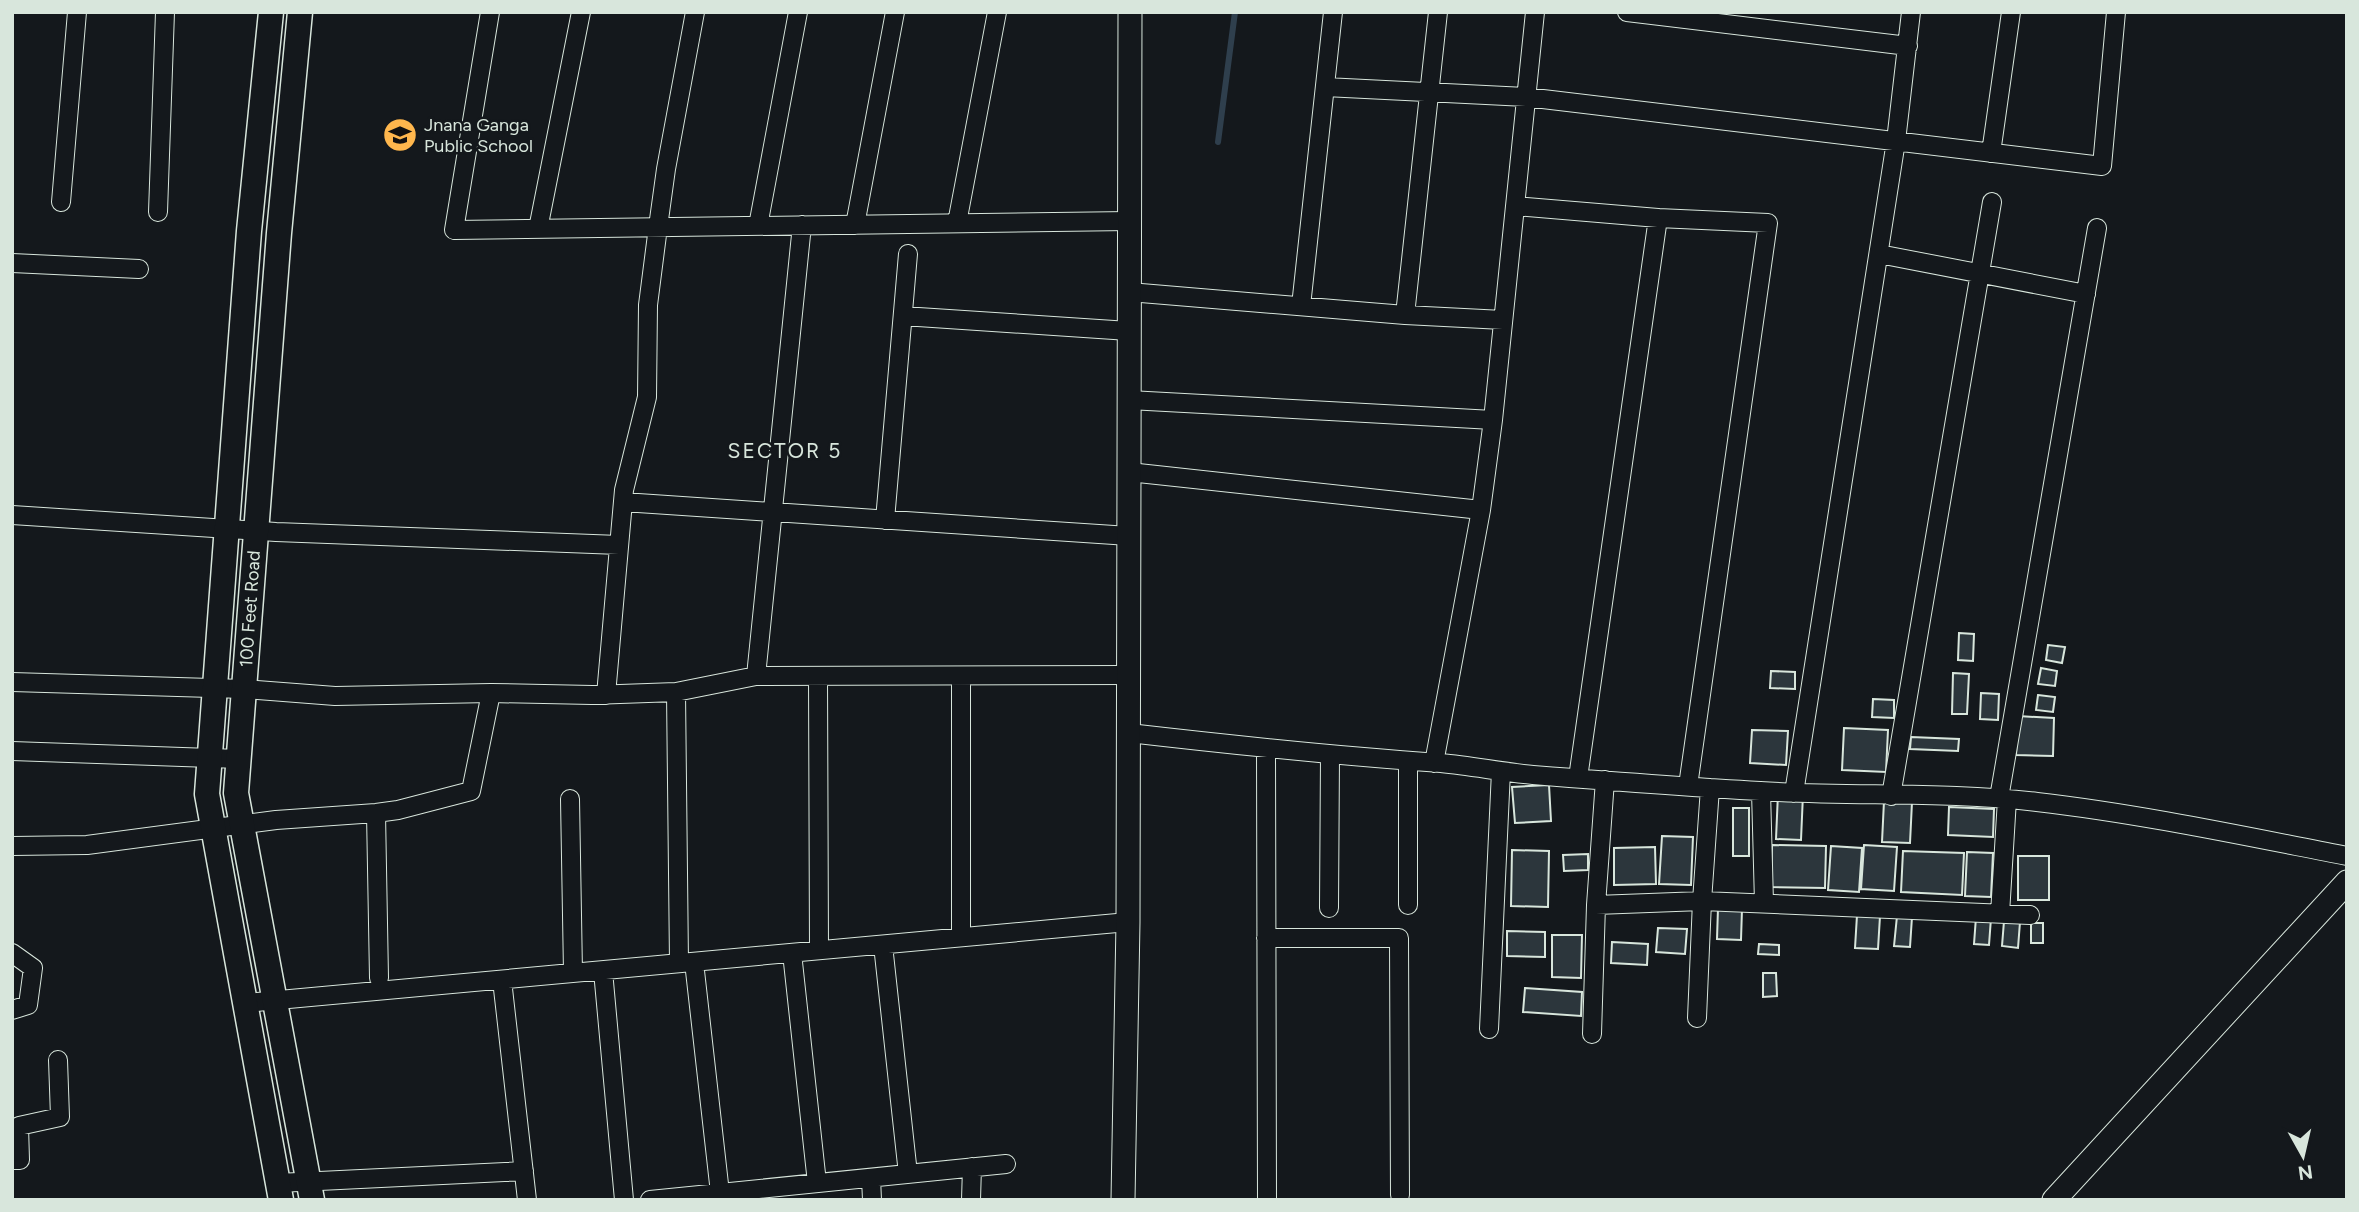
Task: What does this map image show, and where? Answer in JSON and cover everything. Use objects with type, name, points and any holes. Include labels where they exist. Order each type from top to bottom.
[{"type":"main road","name":"100 Feet Road","points":[[271,12],[249,231],[206,794],[280,1191]]},
{"type":"main road","name":"100 Feet Road","points":[[300,13],[279,233],[236,793],[310,1191]]},
{"type":"street","points":[[61,202],[78,12]]},
{"type":"street","points":[[158,212],[165,12]]},
{"type":"street","points":[[277,12],[300,13]]},
{"type":"street","points":[[490,12],[454,230],[1129,221]]},
{"type":"street","points":[[538,229],[581,12]]},
{"type":"street","points":[[606,695],[624,490],[647,397],[648,304],[658,227],[695,12]]},
{"type":"street","points":[[758,226],[798,12]]},
{"type":"street","points":[[855,225],[895,12]]},
{"type":"street","points":[[957,223],[997,12]]},
{"type":"street","points":[[1124,1200],[1129,733],[1130,12]]},
{"type":"street","points":[[1301,306],[1333,12]]},
{"type":"street","points":[[1405,315],[1438,12]]},
{"type":"street","points":[[1434,763],[1481,510],[1493,420],[1535,12]]},
{"type":"street","points":[[1627,12],[1908,46]]},
{"type":"street","points":[[1794,793],[1879,254],[1912,12]]},
{"type":"street","points":[[1991,153],[2011,12]]},
{"type":"street","points":[[1325,87],[1526,97],[2102,166],[2116,12]]},
{"type":"street","points":[[1891,796],[1992,202]]},
{"type":"street","points":[[1515,206],[1658,218],[1768,223],[1688,786]]},
{"type":"street","points":[[1578,778],[1658,218]]},
{"type":"street","points":[[756,676],[802,225]]},
{"type":"street","points":[[2000,914],[2003,799],[2097,228]]},
{"type":"street","points":[[885,520],[908,254]]},
{"type":"street","points":[[1879,254],[2086,294]]},
{"type":"street","points":[[12,263],[139,269]]},
{"type":"street","points":[[1129,292],[1405,315],[1503,320]]},
{"type":"street","points":[[903,316],[1129,331]]},
{"type":"street","points":[[1129,400],[1493,420]]},
{"type":"street","points":[[1129,472],[1481,510]]},
{"type":"street","points":[[623,502],[1129,536]]},
{"type":"street","points":[[12,515],[256,531],[619,545]]},
{"type":"street","points":[[12,681],[244,689],[335,696],[491,693],[606,695],[676,692],[756,676],[1129,675]]},
{"type":"street","points":[[961,676],[961,937]]},
{"type":"street","points":[[818,677],[819,950]]},
{"type":"street","points":[[676,692],[687,963],[720,1193]]},
{"type":"street","points":[[12,846],[87,845],[242,824],[376,813],[471,791],[491,693]]},
{"type":"street","points":[[1129,733],[1330,756],[1710,788],[1891,796],[1971,795],[2115,812],[2347,856]]},
{"type":"street","points":[[1266,748],[1267,1200]]},
{"type":"street","points":[[12,751],[239,759]]},
{"type":"street","points":[[1329,908],[1330,756]]},
{"type":"street","points":[[1408,762],[1408,905]]},
{"type":"street","points":[[1489,1029],[1501,771]]},
{"type":"street","points":[[1592,1034],[1596,905],[1605,780]]},
{"type":"street","points":[[1697,1018],[1710,788]]},
{"type":"street","points":[[1761,791],[1764,903]]},
{"type":"street","points":[[570,799],[573,973]]},
{"type":"street","points":[[376,813],[379,978]]},
{"type":"street","points":[[2054,1200],[2347,882]]},
{"type":"street","points":[[1596,905],[1702,901],[2030,915]]},
{"type":"street","points":[[245,1003],[1128,922]]},
{"type":"street","points":[[1266,938],[1399,938],[1400,1195]]},
{"type":"street","points":[[883,945],[908,1174]]},
{"type":"street","points":[[12,953],[33,968],[28,1005],[12,1010]]},
{"type":"street","points":[[792,953],[817,1183]]},
{"type":"street","points":[[603,971],[624,1200]]},
{"type":"street","points":[[502,980],[527,1200]]},
{"type":"street","points":[[12,1160],[20,1160],[19,1126],[60,1117],[58,1060]]},
{"type":"street","points":[[650,1200],[720,1193],[764,1194],[817,1183],[1006,1164]]},
{"type":"street","points":[[971,1200],[972,1167]]},
{"type":"street","points":[[280,1191],[310,1191],[524,1171]]},
{"type":"street","points":[[872,1178],[872,1200]]},
{"type":"building","points":[[1959,633],[1974,634],[1973,661],[1958,660]]},
{"type":"building","points":[[2048,645],[2065,647],[2062,663],[2046,660]]},
{"type":"building","points":[[2041,668],[2057,671],[2055,686],[2038,684]]},
{"type":"building","points":[[1771,671],[1795,672],[1795,689],[1770,688]]},
{"type":"building","points":[[1953,673],[1969,674],[1967,714],[1952,714]]},
{"type":"building","points":[[1981,693],[1999,694],[1998,720],[1980,719]]},
{"type":"building","points":[[2038,695],[2055,697],[2053,712],[2036,710]]},
{"type":"building","points":[[1873,699],[1894,700],[1894,718],[1872,717]]},
{"type":"building","points":[[2018,716],[2054,718],[2053,756],[2016,755]]},
{"type":"building","points":[[1844,728],[1888,730],[1886,772],[1842,770]]},
{"type":"building","points":[[1752,730],[1788,731],[1786,765],[1750,763]]},
{"type":"building","points":[[1911,737],[1959,739],[1958,751],[1910,749]]},
{"type":"building","points":[[1549,785],[1551,821],[1515,823],[1512,787]]},
{"type":"building","points":[[1778,793],[1803,794],[1801,840],[1776,839]]},
{"type":"building","points":[[1884,801],[1912,802],[1910,843],[1882,842]]},
{"type":"building","points":[[1949,807],[1994,809],[1993,837],[1948,835]]},
{"type":"building","points":[[1733,808],[1749,808],[1749,856],[1733,856]]},
{"type":"building","points":[[1662,836],[1693,837],[1691,885],[1659,884]]},
{"type":"building","points":[[1772,845],[1826,846],[1825,888],[1771,887]]},
{"type":"building","points":[[1864,845],[1897,847],[1894,891],[1861,889]]},
{"type":"building","points":[[1831,846],[1862,848],[1859,892],[1828,890]]},
{"type":"building","points":[[1655,847],[1656,884],[1614,885],[1614,848]]},
{"type":"building","points":[[1512,850],[1549,851],[1548,907],[1511,906]]},
{"type":"building","points":[[1903,851],[1964,853],[1962,895],[1901,892]]},
{"type":"building","points":[[1967,852],[1993,853],[1991,897],[1965,896]]},
{"type":"building","points":[[1588,854],[1588,870],[1564,871],[1563,855]]},
{"type":"building","points":[[2018,856],[2049,856],[2049,900],[2018,900]]},
{"type":"building","points":[[1718,908],[1742,909],[1741,940],[1717,939]]},
{"type":"building","points":[[1857,915],[1880,916],[1878,949],[1855,948]]},
{"type":"building","points":[[1897,916],[1912,917],[1910,947],[1894,946]]},
{"type":"building","points":[[1976,917],[1991,918],[1989,945],[1974,944]]},
{"type":"building","points":[[2004,921],[2020,922],[2018,948],[2002,946]]},
{"type":"building","points":[[2031,923],[2043,923],[2043,943],[2031,943]]},
{"type":"building","points":[[1658,928],[1687,929],[1685,954],[1656,952]]},
{"type":"building","points":[[1507,931],[1545,932],[1545,957],[1507,956]]},
{"type":"building","points":[[1552,935],[1582,935],[1581,978],[1552,977]]},
{"type":"building","points":[[1612,942],[1648,944],[1647,965],[1611,963]]},
{"type":"building","points":[[1759,944],[1779,945],[1779,955],[1758,954]]},
{"type":"building","points":[[1763,973],[1776,973],[1777,996],[1763,997]]},
{"type":"building","points":[[1525,988],[1582,992],[1581,1016],[1523,1012]]},
{"type":"waterway","points":[[1218,142],[1235,12]]},
{"type":"place","name":"Jnana Ganga Public School","points":[[400,135]]},
{"type":"district","name":"SECTOR 5","points":[[785,450]]}]
